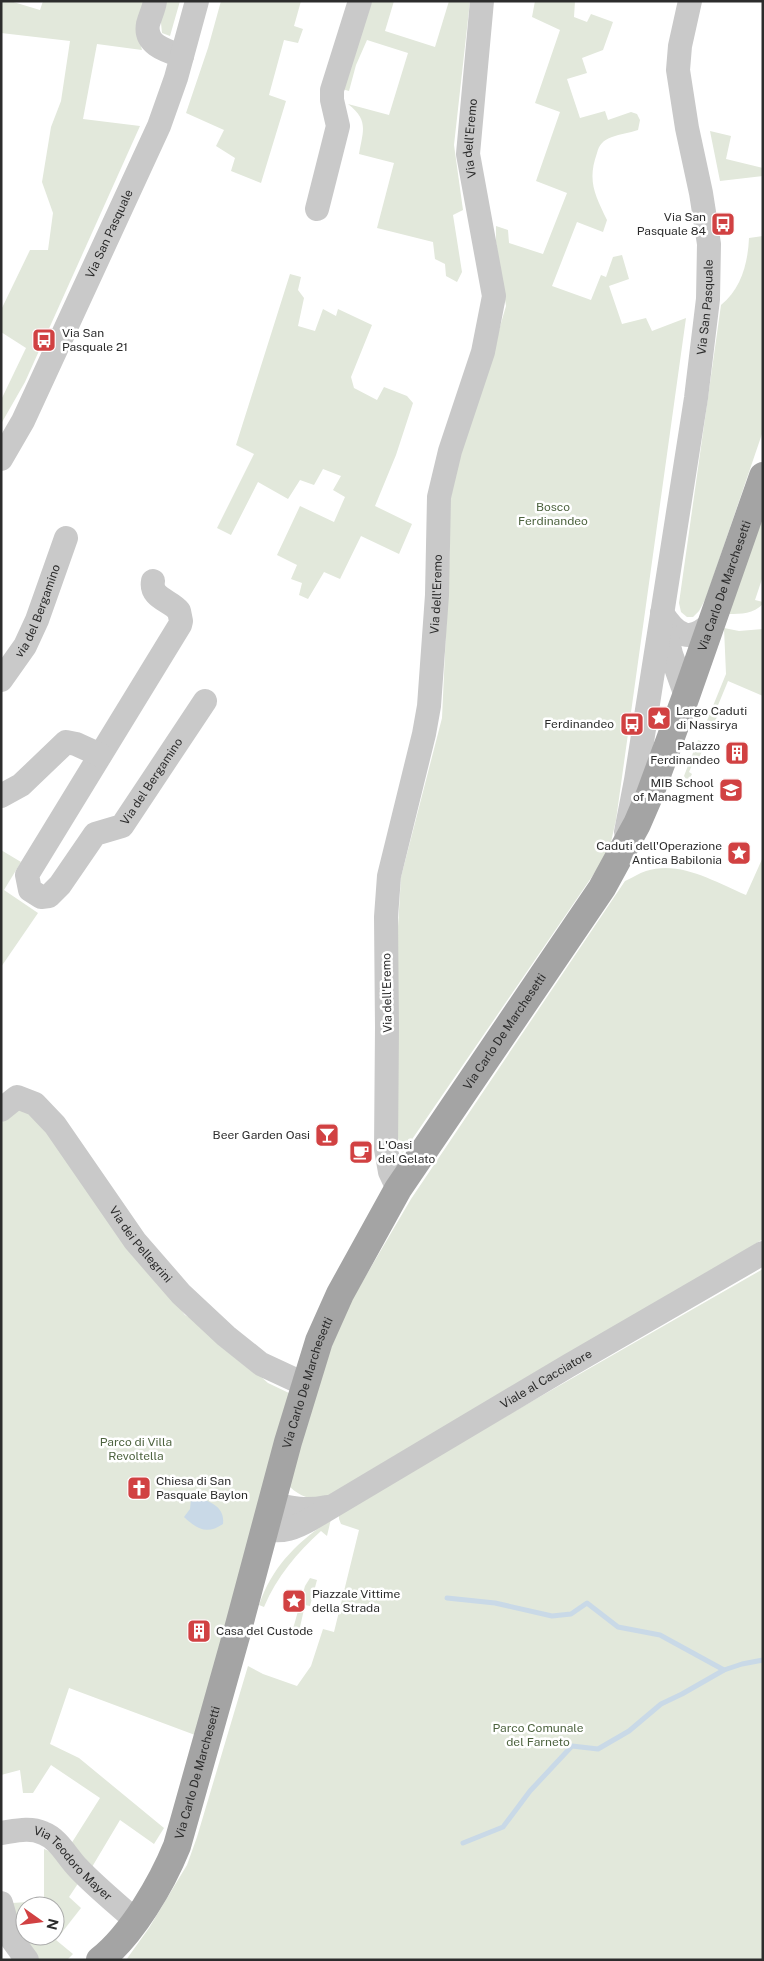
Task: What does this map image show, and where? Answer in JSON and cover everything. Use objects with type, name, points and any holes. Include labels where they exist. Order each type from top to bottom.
[{"type":"main road","name":"Via Carlo De Marchesetti","points":[[100,1960],[118,1943],[135,1920],[166,1871],[177,1846],[304,1384],[319,1341],[340,1294],[398,1189],[602,888],[622,853],[650,794],[763,476]]},
{"type":"street","points":[[155,1],[148,25],[148,36],[155,45],[182,56]]},
{"type":"street","name":"Via San Pasquale","points":[[1,459],[23,421],[156,134],[168,105],[197,1]]},
{"type":"street","points":[[317,209],[338,126],[332,100],[332,90],[360,1]]},
{"type":"street","name":"Via dell'Eremo","points":[[398,1189],[390,1172],[386,1149],[388,1027],[386,917],[390,876],[430,706],[437,595],[439,497],[450,451],[483,352],[494,296],[468,154],[482,1]]},
{"type":"street","name":"Via San Pasquale","points":[[622,853],[636,780],[696,398],[708,299],[709,244],[678,70],[680,46],[690,1]]},
{"type":"street","name":"via del Bergamino","points":[[1,680],[25,646],[51,583],[66,538]]},
{"type":"street","name":"Via del Bergamino","points":[[153,581],[154,593],[176,607],[181,620],[27,875],[30,890],[41,897],[49,896],[60,884],[95,834],[122,826],[205,702]]},
{"type":"street","points":[[662,613],[674,630],[682,635],[702,632],[712,622]]},
{"type":"street","points":[[662,613],[672,654],[686,696]]},
{"type":"street","points":[[1,796],[21,785],[66,742],[76,744],[100,755]]},
{"type":"street","name":"Via dei Pellegrini","points":[[1,1110],[17,1096],[30,1100],[38,1107],[55,1125],[136,1241],[181,1294],[226,1336],[261,1364],[304,1384]]},
{"type":"street","name":"Viale al Cacciatore","points":[[331,1506],[763,1254]]},
{"type":"street","points":[[272,1503],[304,1510],[331,1506]]},
{"type":"street","points":[[265,1528],[279,1531],[291,1529],[312,1519],[331,1506]]},
{"type":"street","name":"Via Teodoro Mayer","points":[[1,1833],[34,1830],[46,1834],[57,1843],[76,1867],[99,1890],[135,1920]]},
{"type":"street","points":[[1,1903],[11,1938],[27,1960]]},
{"type":"green space","points":[[1,1],[10,1],[40,10],[43,1],[145,1],[139,38],[142,50],[97,44],[83,119],[140,126],[25,382],[1,424],[1,400],[26,348],[1,332],[1,310],[30,250],[48,250],[53,213],[42,182],[51,127],[61,101],[70,41],[1,33]]},
{"type":"green space","points":[[162,1],[180,1],[170,36],[162,33],[160,13]]},
{"type":"green space","points":[[221,1],[301,1],[294,26],[303,29],[298,43],[284,40],[269,95],[286,101],[261,183],[231,171],[235,158],[216,146],[224,130],[186,113],[208,48]]},
{"type":"green space","points":[[372,1],[394,1],[385,31],[435,47],[449,1],[470,1],[454,145],[463,210],[453,215],[462,272],[457,282],[446,276],[445,264],[435,259],[433,242],[377,228],[394,163],[359,154],[363,132],[362,121],[355,110],[348,104],[389,115],[408,53],[367,40],[356,65],[349,91],[342,89]]},
{"type":"green space","name":"Bosco Ferdinandeo","points":[[535,1],[575,1],[574,17],[587,22],[591,14],[613,22],[603,50],[582,58],[587,73],[567,79],[580,118],[605,111],[608,120],[631,112],[637,114],[640,120],[638,130],[609,138],[599,148],[594,163],[593,180],[596,195],[607,220],[603,232],[577,222],[552,286],[591,300],[601,275],[606,277],[613,257],[622,255],[629,279],[609,286],[622,324],[646,318],[652,331],[686,318],[616,820],[611,842],[602,862],[402,1154],[398,1138],[397,943],[401,877],[442,718],[450,544],[448,504],[460,456],[506,306],[496,242],[496,226],[508,230],[509,243],[543,254],[567,193],[536,181],[560,112],[535,103],[560,30],[532,17]]},
{"type":"green space","points":[[710,131],[731,136],[726,159],[763,168],[763,176],[720,181]]},
{"type":"green space","points":[[763,236],[763,431],[706,598],[699,611],[693,617],[687,617],[681,612],[679,603],[721,305],[734,291],[742,275],[747,257],[749,238]]},
{"type":"green space","points":[[290,274],[301,277],[298,290],[304,298],[298,326],[315,331],[323,309],[336,316],[338,309],[372,325],[351,377],[354,388],[377,400],[384,387],[407,396],[413,403],[396,455],[375,506],[412,524],[399,554],[361,536],[340,579],[324,572],[308,599],[299,595],[302,583],[291,579],[297,565],[277,555],[300,506],[334,522],[345,497],[333,490],[341,476],[323,469],[314,485],[300,480],[288,499],[258,482],[231,535],[217,528],[254,454],[236,445]]},
{"type":"green space","points":[[763,515],[763,576],[755,600],[763,602],[763,604],[751,612],[728,614]]},
{"type":"green space","points":[[724,628],[739,631],[763,629],[763,696],[728,681],[714,715],[717,717],[711,731],[704,728],[726,674]]},
{"type":"green space","points":[[698,740],[706,743],[696,764],[693,763],[689,772],[692,774],[690,778],[701,783],[699,787],[689,783],[684,776]]},
{"type":"green space","points":[[1,850],[21,862],[4,890],[38,913],[1,967]]},
{"type":"green space","points":[[763,857],[763,1239],[323,1499],[313,1499],[298,1493],[290,1487],[290,1476],[310,1400],[347,1308],[411,1199],[625,881],[646,871],[672,868],[697,874],[746,895]]},
{"type":"green space","name":"Parco di Villa Revoltella","points":[[23,1107],[34,1114],[185,1315],[200,1323],[268,1383],[291,1394],[195,1735],[69,1688],[50,1744],[79,1758],[164,1828],[154,1844],[120,1820],[92,1867],[71,1844],[100,1798],[51,1765],[33,1793],[23,1793],[20,1770],[1,1775],[1,1124],[11,1110]]},
{"type":"green space","name":"Parco Comunale del Farneto","points":[[763,1269],[763,1960],[126,1960],[149,1928],[187,1865],[248,1666],[263,1674],[297,1686],[311,1666],[323,1629],[334,1632],[359,1530],[341,1524],[339,1513]]},
{"type":"green space","points":[[331,1519],[327,1536],[321,1531],[304,1548],[281,1575],[264,1607],[259,1605],[271,1578],[288,1556],[307,1537]]},
{"type":"green space","points":[[310,1578],[317,1580],[310,1606],[305,1605],[300,1627],[304,1628],[303,1633],[291,1636],[305,1586]]},
{"type":"green space","points":[[44,1849],[54,1853],[79,1882],[69,1897],[81,1908],[65,1928],[65,1896],[44,1896]]},
{"type":"green space","points":[[12,1903],[15,1903],[15,1915]]},
{"type":"green space","points":[[26,1946],[63,1946],[73,1954],[67,1960],[36,1960]]},
{"type":"water","points":[[199,1498],[217,1506],[222,1514],[223,1524],[207,1530],[193,1525],[184,1517],[190,1509],[191,1499]]},
{"type":"waterway","points":[[447,1598],[495,1603],[552,1616],[571,1614],[587,1603],[618,1627],[660,1635],[724,1670],[763,1660]]},
{"type":"waterway","points":[[463,1843],[503,1827],[530,1791],[572,1746],[598,1749],[629,1731],[661,1704],[724,1670]]},
{"type":"place","name":"Via San Pasquale 84","points":[[723,224]]},
{"type":"place","name":"Via San Pasquale 21","points":[[44,340]]},
{"type":"place","name":"Largo Caduti di Nassirya","points":[[659,718]]},
{"type":"place","name":"Ferdinandeo","points":[[632,724]]},
{"type":"place","name":"Palazzo Ferdinandeo","points":[[737,753]]},
{"type":"place","name":"MIB School of Managment","points":[[731,790]]},
{"type":"place","name":"Caduti dell'Operazione Antica Babilonia","points":[[739,853]]},
{"type":"place","name":"Beer Garden Oasi","points":[[327,1135]]},
{"type":"place","name":"L'Oasi del Gelato","points":[[361,1152]]},
{"type":"place","name":"Chiesa di San Pasquale Baylon","points":[[139,1488]]},
{"type":"place","name":"Piazzale Vittime della Strada","points":[[294,1601]]},
{"type":"place","name":"Casa del Custode","points":[[199,1631]]}]
